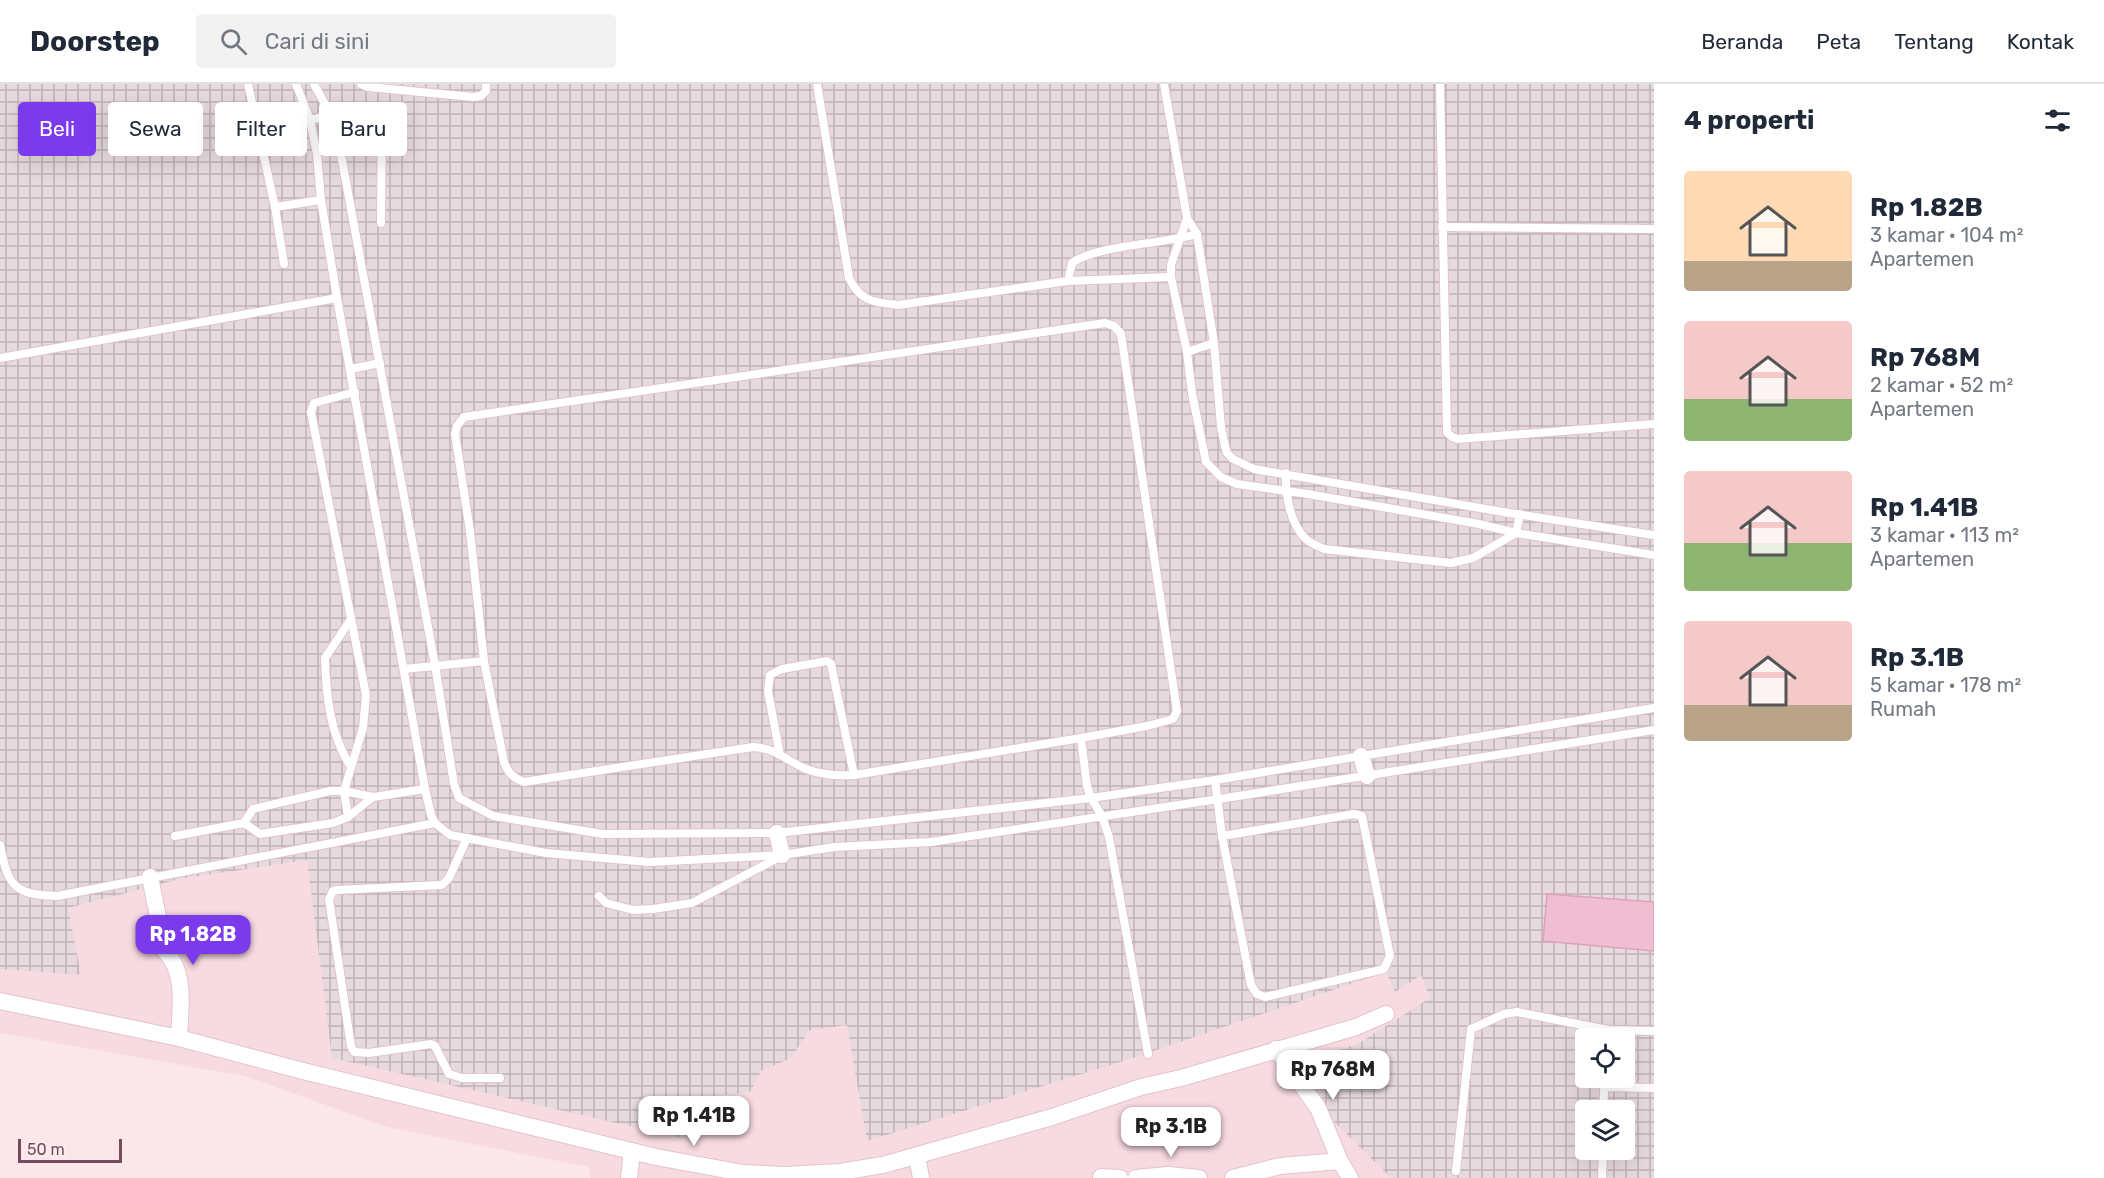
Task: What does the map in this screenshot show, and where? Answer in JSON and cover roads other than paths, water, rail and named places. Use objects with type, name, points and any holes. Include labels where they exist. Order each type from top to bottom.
[{"type":"street","points":[[1361,756],[1367,776]]},
{"type":"street","points":[[777,833],[782,855]]},
{"type":"street","points":[[150,877],[165,951],[174,960],[180,984],[179,1038]]},
{"type":"street","points":[[0,1001],[179,1038],[299,1071],[632,1151],[715,1169],[785,1177],[840,1172],[883,1165],[917,1156],[1052,1117],[1141,1087],[1209,1071],[1276,1049],[1356,1027],[1386,1014]]},
{"type":"street","points":[[1276,1049],[1317,1108],[1350,1178]]},
{"type":"street","points":[[629,1178],[632,1151]]},
{"type":"street","points":[[917,1156],[921,1178]]},
{"type":"street","points":[[1233,1178],[1265,1173],[1290,1165],[1340,1161]]},
{"type":"street","points":[[1136,1178],[1167,1175],[1199,1178]]},
{"type":"street","points":[[1101,1177],[1120,1178]]},
{"type":"lane","points":[[248,84],[275,207],[284,264]]},
{"type":"lane","points":[[323,102],[313,84],[298,87],[310,120],[317,154],[321,200],[337,298],[430,815],[435,823],[450,835],[546,853],[649,862],[782,855],[835,847],[931,842],[1654,730]]},
{"type":"lane","points":[[360,84],[368,87],[473,98],[481,96],[486,91],[486,84]]},
{"type":"lane","points":[[817,84],[849,278],[855,289],[864,297],[875,302],[898,305],[1068,281],[1171,277]]},
{"type":"lane","points":[[1164,84],[1187,218],[1197,234],[1214,343],[1221,427],[1227,453],[1246,467],[1654,535]]},
{"type":"lane","points":[[1440,84],[1447,432],[1458,439],[1654,424]]},
{"type":"lane","points":[[310,120],[319,118]]},
{"type":"lane","points":[[341,156],[435,665],[454,784],[459,798],[493,816],[603,834],[777,833],[1091,798],[1654,708]]},
{"type":"lane","points":[[381,156],[381,223]]},
{"type":"lane","points":[[275,207],[321,200]]},
{"type":"lane","points":[[1187,218],[1171,265],[1171,277],[1206,462],[1221,477],[1237,484],[1285,490],[1479,524],[1516,533],[1654,555]]},
{"type":"lane","points":[[1442,227],[1654,229]]},
{"type":"lane","points":[[1068,281],[1072,262],[1081,256],[1197,234]]},
{"type":"lane","points":[[0,358],[337,298]]},
{"type":"lane","points":[[1105,323],[1114,326],[1121,334],[1177,714],[1170,720],[1081,738],[854,775],[840,776],[815,772],[771,749],[753,747],[524,782],[514,778],[507,771],[504,762],[484,661],[470,531],[455,434],[457,426],[464,417],[1105,323]]},
{"type":"lane","points":[[1187,352],[1214,343]]},
{"type":"lane","points":[[351,369],[380,363]]},
{"type":"lane","points":[[348,817],[344,791],[363,728],[366,695],[311,412],[314,403],[355,392]]},
{"type":"lane","points":[[1286,473],[1285,490],[1298,531],[1309,542],[1324,549],[1451,563],[1473,558],[1516,533],[1520,514]]},
{"type":"lane","points":[[351,619],[325,658],[333,730],[342,754],[351,767]]},
{"type":"lane","points":[[404,669],[484,661]]},
{"type":"lane","points":[[780,754],[768,692],[770,675],[782,669],[827,661],[831,664],[854,775]]},
{"type":"lane","points":[[1081,738],[1087,786],[1102,816],[1109,837],[1148,1054]]},
{"type":"lane","points":[[1215,780],[1222,836],[1251,986],[1257,994],[1265,997],[1384,969],[1390,956],[1362,816],[1354,814],[1222,836]]},
{"type":"lane","points":[[244,823],[253,809],[330,791],[344,791],[373,798],[425,789]]},
{"type":"lane","points":[[175,836],[244,823],[261,834],[333,823],[348,817],[373,798]]},
{"type":"lane","points":[[0,844],[5,870],[13,884],[35,895],[57,896],[435,823]]},
{"type":"lane","points":[[467,838],[449,878],[442,885],[338,890],[333,891],[329,899],[351,1046],[354,1052],[359,1054],[431,1044],[435,1046],[449,1074],[462,1078],[500,1078]]},
{"type":"lane","points":[[599,896],[606,903],[633,910],[692,903],[782,855]]},
{"type":"lane","points":[[1456,1171],[1471,1029],[1504,1014],[1517,1012],[1583,1028]]},
{"type":"lane","points":[[1635,1032],[1654,1031]]},
{"type":"lane","points":[[1635,1088],[1654,1088]]},
{"type":"lane","points":[[1602,1178],[1603,1160]]}]
